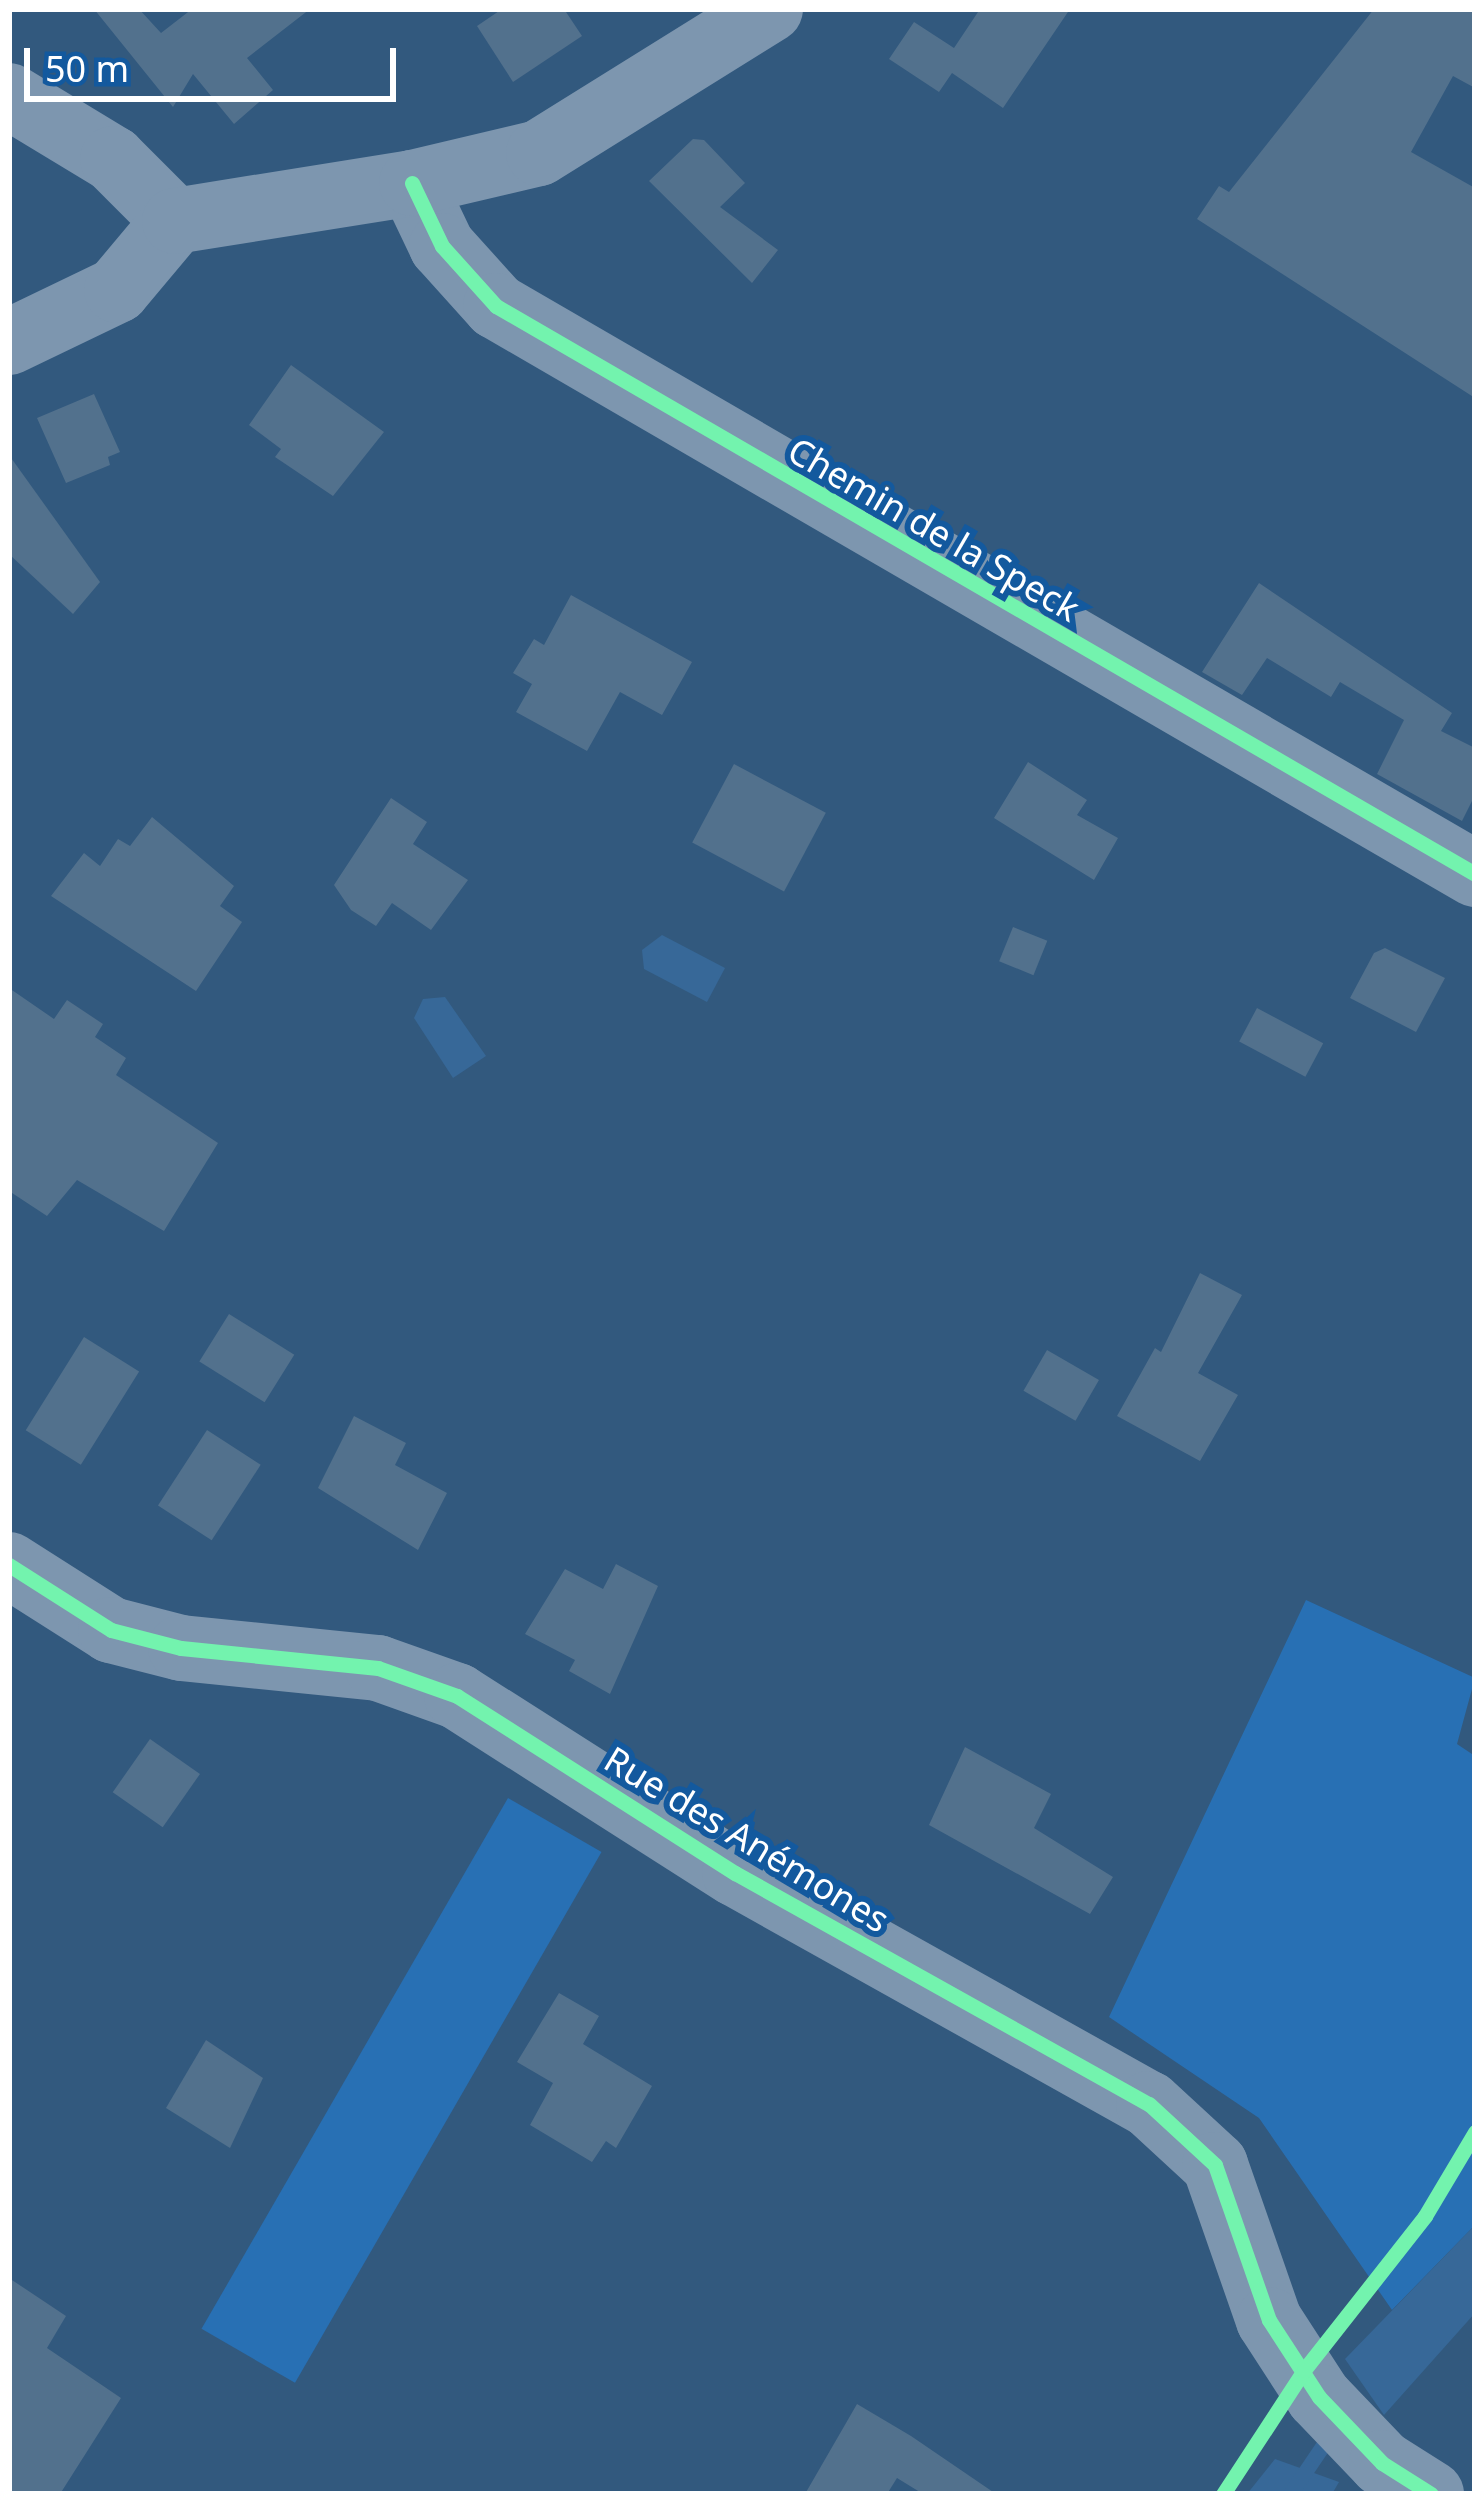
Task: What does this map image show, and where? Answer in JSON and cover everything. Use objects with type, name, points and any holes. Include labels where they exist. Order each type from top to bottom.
[{"type":"street","points":[[9,343],[117,290],[176,221],[412,184],[539,153],[770,9]]},
{"type":"street","points":[[9,96],[113,159],[176,221]]},
{"type":"street","name":"Chemin de la Speck","points":[[412,184],[442,246],[496,306],[1271,763],[1475,874]]},
{"type":"street","name":"Rue des Anémones","points":[[9,1565],[111,1630],[181,1648],[378,1668],[458,1696],[735,1873],[1149,2104],[1216,2164],[1269,2320],[1312,2384],[1406,2479]]},
{"type":"shaded area","points":[[662,935],[725,968],[707,1002],[644,969],[642,950]]},
{"type":"shaded area","points":[[445,997],[486,1056],[453,1078],[414,1018],[423,999]]},
{"type":"shaded area","points":[[1306,1600],[1475,1678],[1457,1744],[1475,1756],[1475,2225],[1392,2310],[1259,2118],[1109,2017]]},
{"type":"shaded area","points":[[508,1798],[602,1852],[295,2383],[202,2329]]},
{"type":"shaded area","points":[[1475,2225],[1475,2313],[1384,2415],[1345,2359]]},
{"type":"shaded area","points":[[1275,2459],[1339,2482],[1332,2494],[1247,2494]]},
{"type":"building","points":[[94,9],[139,9],[161,33],[192,9],[310,9],[247,58],[273,90],[234,124],[193,74],[173,107]]},
{"type":"building","points":[[502,9],[564,9],[582,36],[513,82],[477,26]]},
{"type":"building","points":[[980,9],[1070,9],[1003,108],[952,73],[939,92],[889,59],[914,22],[954,48]]},
{"type":"building","points":[[1374,9],[1475,9],[1475,88],[1453,76],[1411,152],[1475,188],[1475,398],[1197,219],[1219,186],[1229,192]]},
{"type":"building","points":[[693,139],[704,140],[745,183],[720,207],[778,250],[752,283],[649,181]]},
{"type":"building","points":[[291,365],[384,432],[333,496],[275,457],[281,449],[249,425]]},
{"type":"building","points":[[94,394],[120,452],[108,457],[110,465],[66,483],[37,418]]},
{"type":"building","points":[[9,455],[100,582],[73,614],[9,554]]},
{"type":"building","points":[[1259,583],[1452,713],[1441,731],[1475,748],[1475,795],[1462,821],[1377,774],[1404,720],[1340,682],[1331,697],[1267,658],[1242,695],[1202,672]]},
{"type":"building","points":[[571,595],[692,662],[662,715],[620,692],[587,751],[516,712],[532,684],[513,673],[534,639],[544,645]]},
{"type":"building","points":[[1028,762],[1087,800],[1077,815],[1118,838],[1094,880],[994,818]]},
{"type":"building","points":[[734,764],[826,813],[784,891],[692,843]]},
{"type":"building","points":[[391,798],[427,822],[413,844],[468,880],[431,930],[392,903],[376,926],[351,910],[334,885]]},
{"type":"building","points":[[152,817],[234,886],[220,906],[242,922],[196,991],[51,896],[84,853],[100,866],[118,839],[130,846]]},
{"type":"building","points":[[1013,927],[1047,941],[1033,975],[999,961]]},
{"type":"building","points":[[1385,948],[1445,978],[1416,1032],[1350,998],[1374,953]]},
{"type":"building","points":[[9,988],[54,1019],[67,1000],[103,1024],[95,1037],[126,1058],[116,1075],[218,1143],[164,1231],[77,1180],[47,1216],[9,1191]]},
{"type":"building","points":[[1257,1008],[1323,1043],[1305,1077],[1239,1042]]},
{"type":"building","points":[[1200,1273],[1242,1295],[1198,1373],[1238,1395],[1200,1461],[1117,1416],[1155,1348],[1161,1352]]},
{"type":"building","points":[[229,1314],[294,1355],[265,1402],[199,1361]]},
{"type":"building","points":[[84,1337],[139,1371],[81,1465],[26,1430]]},
{"type":"building","points":[[1047,1350],[1099,1380],[1075,1421],[1024,1391]]},
{"type":"building","points":[[354,1416],[406,1443],[395,1465],[447,1493],[418,1550],[318,1488]]},
{"type":"building","points":[[207,1430],[261,1465],[212,1540],[158,1505]]},
{"type":"building","points":[[616,1564],[658,1586],[610,1694],[569,1671],[575,1660],[525,1634],[565,1569],[603,1589]]},
{"type":"building","points":[[150,1739],[200,1774],[163,1827],[113,1792]]},
{"type":"building","points":[[965,1747],[1051,1794],[1034,1828],[1113,1877],[1090,1914],[929,1825]]},
{"type":"building","points":[[559,1993],[599,2016],[583,2044],[652,2086],[616,2148],[606,2141],[592,2162],[530,2125],[553,2083],[517,2062]]},
{"type":"building","points":[[206,2040],[263,2078],[230,2148],[166,2108]]},
{"type":"building","points":[[9,2278],[66,2316],[47,2348],[121,2398],[60,2494],[9,2494]]},
{"type":"building","points":[[857,2404],[996,2494],[923,2494],[897,2478],[887,2494],[805,2494]]},
{"type":"waterway","points":[[1290,2494],[1330,2435]]},
{"type":"cycle path","points":[[412,183],[442,246],[496,306],[1475,874]]},
{"type":"cycle path","points":[[9,1565],[111,1630],[181,1648],[378,1668],[457,1696],[735,1873],[1149,2104],[1215,2165],[1269,2320],[1319,2397],[1382,2463],[1431,2494]]},
{"type":"cycle path","points":[[1223,2494],[1304,2370],[1425,2216],[1475,2132]]}]
